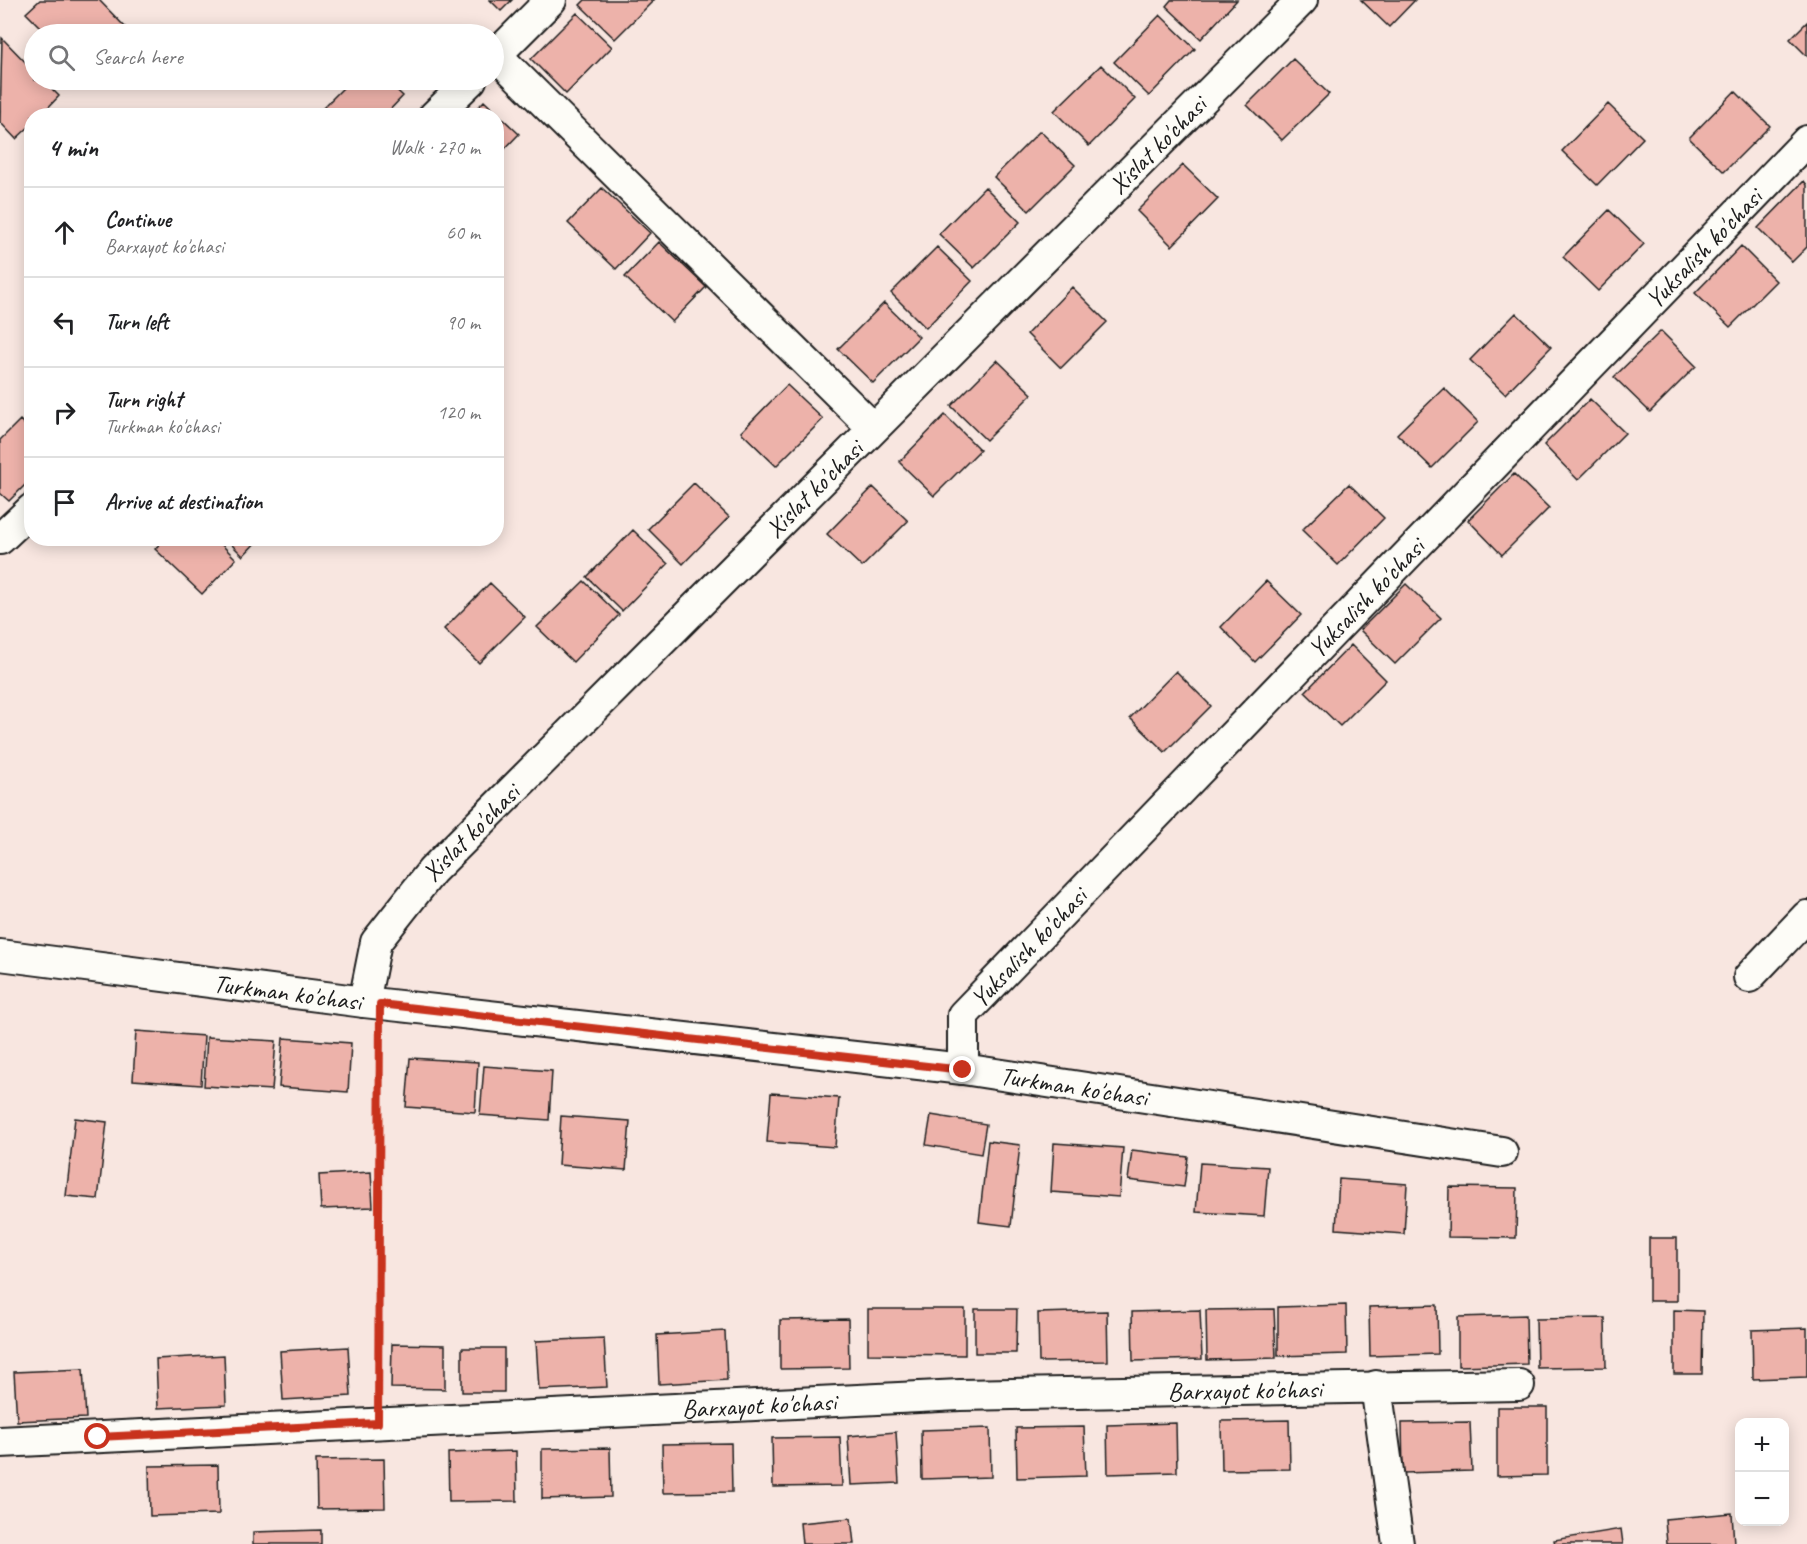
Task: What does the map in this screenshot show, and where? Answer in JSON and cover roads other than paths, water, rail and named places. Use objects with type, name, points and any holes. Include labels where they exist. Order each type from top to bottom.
[{"type":"street","points":[[504,47],[551,0]]},
{"type":"street","name":"Xislat ko'chasi","points":[[372,1003],[376,942],[432,871],[1302,0]]},
{"type":"street","points":[[504,65],[873,428]]},
{"type":"street","points":[[442,108],[461,90]]},
{"type":"street","name":"Yuksalish ko'chasi","points":[[963,1070],[963,1015],[1807,141]]},
{"type":"street","points":[[0,539],[24,516]]},
{"type":"street","points":[[1749,977],[1807,916]]},
{"type":"street","name":"Turkman ko'chasi","points":[[0,955],[372,1003],[963,1070],[1502,1152]]},
{"type":"street","name":"Barxayot ko'chasi","points":[[0,1442],[960,1395],[1519,1384]]},
{"type":"street","points":[[1376,1386],[1398,1544]]}]
